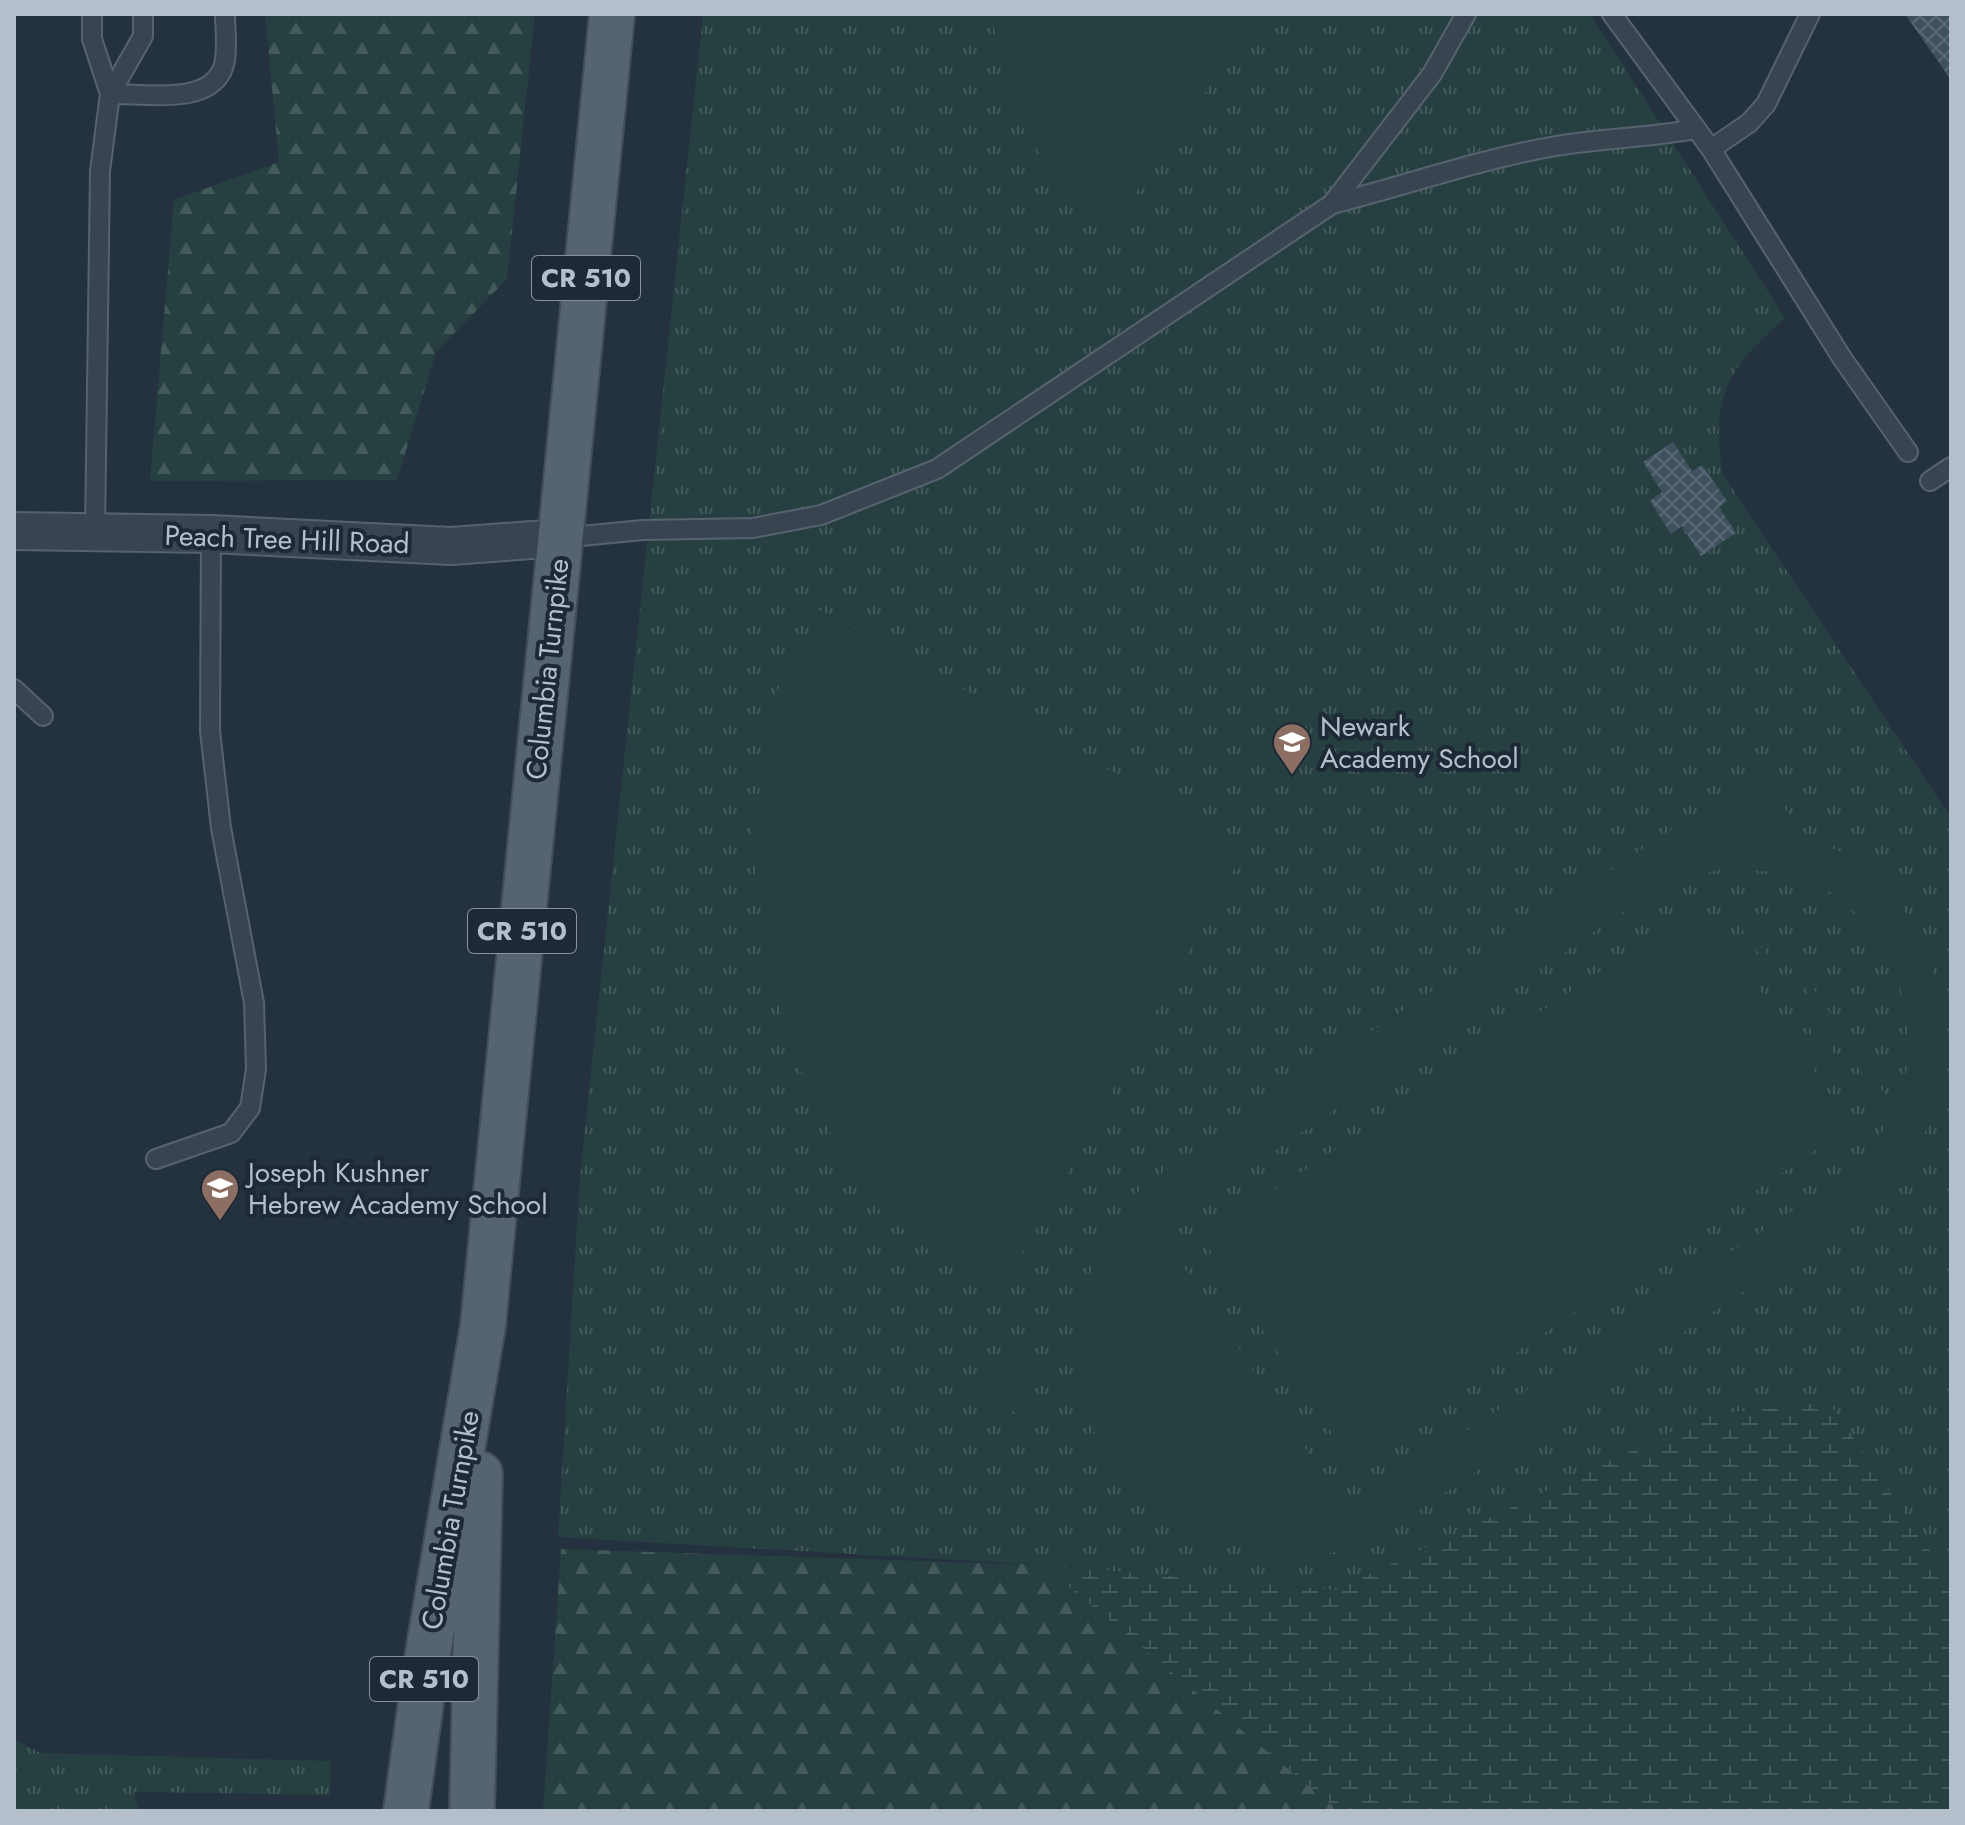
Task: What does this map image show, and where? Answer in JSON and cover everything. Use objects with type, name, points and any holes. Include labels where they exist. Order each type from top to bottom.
[{"type":"main road","name":"Columbia Turnpike","points":[[406,1811],[426,1665],[483,1325],[612,14]]},
{"type":"main road","name":"Columbia Turnpike","points":[[474,1806],[483,1325]]},
{"type":"street","name":"Peach Tree Hill Road","points":[[14,531],[211,534],[451,546],[560,538]]},
{"type":"lane","points":[[92,14],[92,39],[110,94]]},
{"type":"lane","points":[[95,533],[100,171],[110,94],[143,36],[143,14]]},
{"type":"lane","points":[[110,94],[188,93],[207,88],[219,77],[225,62],[225,14]]},
{"type":"lane","points":[[1332,204],[1432,74],[1466,14]]},
{"type":"lane","points":[[1612,14],[1711,149],[1833,344],[1908,452]]},
{"type":"lane","points":[[1711,149],[1749,123],[1766,104],[1810,14]]},
{"type":"lane","points":[[560,538],[643,530],[753,528],[821,515],[880,494],[937,469],[1332,204],[1477,163],[1558,146],[1647,139],[1695,129]]},
{"type":"lane","points":[[1930,481],[1951,467]]},
{"type":"lane","points":[[156,1159],[231,1133],[250,1108],[256,1069],[254,1003],[221,828],[210,731],[211,534]]},
{"type":"lane","points":[[14,689],[43,716]]},
{"type":"green space","points":[[265,14],[535,14],[507,279],[436,352],[397,480],[150,481],[174,200],[279,162]]},
{"type":"green space","name":"Newark Academy School","points":[[703,14],[1590,14],[1785,318],[1749,354],[1728,385],[1719,422],[1722,473],[1951,818],[1951,1582],[1828,1402],[1707,1415],[1336,1590],[1043,1565],[558,1537],[580,1176]]},
{"type":"green space","points":[[991,14],[1260,14],[1112,227],[1064,184],[1026,132],[1008,93]]},
{"type":"green space","points":[[821,610],[1247,846],[1002,1290],[935,1255],[870,1201],[811,1099],[775,994],[751,839],[777,691]]},
{"type":"green space","points":[[1763,768],[1787,812],[1804,835],[1859,863],[1890,890],[1915,928],[1932,969],[1942,1011],[1944,1053],[1938,1095],[1923,1136],[1901,1173],[1869,1207],[1403,1521],[1368,1541],[1333,1552],[1298,1556],[1264,1553],[1230,1545],[1177,1524],[1158,1513],[1125,1482],[1100,1445],[1085,1405],[1078,1362],[1079,1319],[1089,1277],[1107,1236],[1132,1199],[1170,1167]],"holes":[[[1721,869],[1791,875],[1827,890],[1870,929],[1886,953],[1898,980],[1909,1037],[1904,1081],[1887,1124],[1849,1172],[1381,1489],[1345,1507],[1159,1230],[1655,890],[1683,878]]]},
{"type":"green space","points":[[1714,876],[1855,1084],[1850,1088],[1709,880]]},
{"type":"green space","points":[[1702,903],[1851,1126],[1352,1463],[1202,1239]]},
{"type":"green space","points":[[1762,912],[1888,1100],[1882,1103],[1756,916]]},
{"type":"green space","points":[[1035,1333],[1028,1419],[966,1387]]},
{"type":"green space","points":[[1829,1402],[1951,1582],[1951,1811],[1339,1811],[1043,1565],[1336,1590],[1707,1415]]},
{"type":"green space","points":[[561,1549],[1043,1565],[1339,1811],[543,1811]]},
{"type":"green space","points":[[14,1739],[40,1753],[331,1761],[330,1795],[134,1792],[139,1811],[14,1811]]},
{"type":"building","points":[[1905,14],[1951,14],[1951,80]]},
{"type":"building","points":[[1673,442],[1692,471],[1702,465],[1727,501],[1719,507],[1736,533],[1701,556],[1682,526],[1671,534],[1650,501],[1662,492],[1643,462]]},
{"type":"place","name":"Newark Academy School","points":[[1292,776]]},
{"type":"place","name":"Joseph Kushner Hebrew Academy School","points":[[220,1222]]}]
